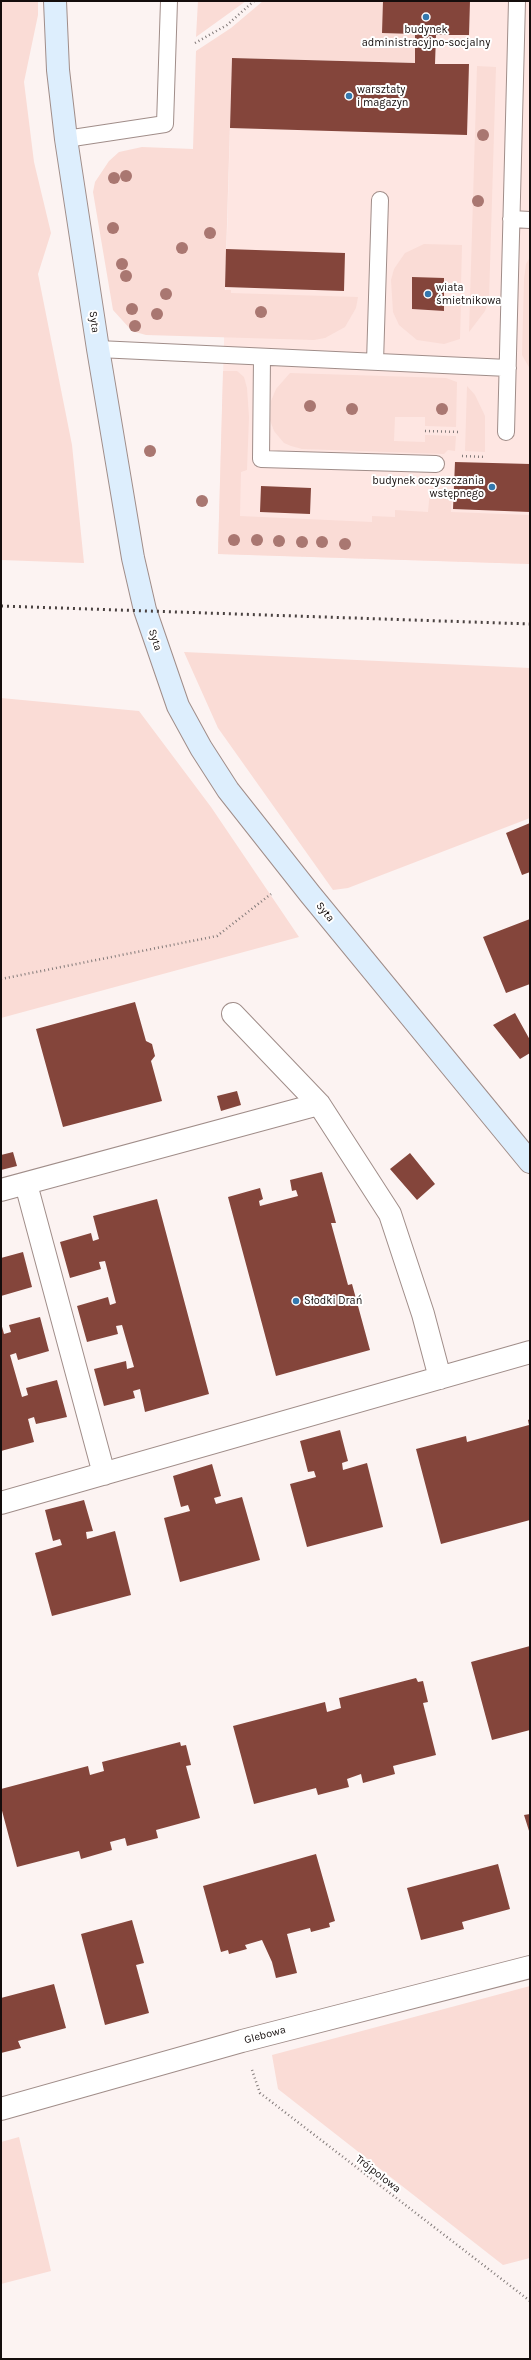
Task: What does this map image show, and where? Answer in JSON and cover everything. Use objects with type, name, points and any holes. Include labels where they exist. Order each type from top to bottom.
[{"type":"street","name":"Syta","points":[[55,1],[58,70],[66,139],[98,349],[133,558],[145,610],[175,699],[201,748],[228,790],[295,875],[530,1162]]},
{"type":"street","points":[[233,1014],[319,1104],[390,1214],[423,1314],[440,1378]]},
{"type":"street","points":[[1,1190],[319,1104]]},
{"type":"street","points":[[26,1184],[104,1474]]},
{"type":"street","points":[[1,1503],[530,1352]]},
{"type":"street","name":"Glebowa","points":[[1,2109],[242,2041],[530,1967]]},
{"type":"lane","points":[[66,139],[164,124],[169,1]]},
{"type":"lane","points":[[506,432],[517,1]]},
{"type":"lane","points":[[375,362],[380,200]]},
{"type":"lane","points":[[512,219],[530,220]]},
{"type":"lane","points":[[98,349],[508,368]]},
{"type":"lane","points":[[262,357],[261,459],[436,464]]},
{"type":"path","points":[[192,45],[227,25],[254,1]]},
{"type":"path","points":[[425,431],[461,432]]},
{"type":"path","points":[[1,979],[216,936],[295,875]]},
{"type":"path","name":"Trójpolowa","points":[[242,2041],[260,2093],[530,2301]]},
{"type":"shaded area","points":[[1,1],[38,1],[38,15],[24,82],[34,162],[51,233],[38,274],[72,445],[84,563],[1,560]]},
{"type":"shaded area","points":[[198,1],[246,1],[196,37]]},
{"type":"shaded area","points":[[263,1],[383,1],[415,34],[415,63],[232,58],[225,290],[231,290],[231,293],[358,297],[356,308],[345,327],[325,338],[314,340],[146,335],[132,331],[113,310],[93,192],[95,182],[109,161],[119,152],[142,147],[193,149],[196,51],[231,28]]},
{"type":"shaded area","points":[[383,1],[530,1],[530,564],[218,554],[232,58],[414,63]]},
{"type":"shaded area","points":[[477,66],[496,67],[489,299],[485,311],[469,332]]},
{"type":"shaded area","points":[[424,244],[462,245],[461,286],[445,286],[444,278],[412,278],[412,309],[444,311],[444,302],[461,303],[460,339],[444,344],[417,340],[399,325],[393,312],[391,280],[394,269],[405,253]]},
{"type":"shaded area","points":[[530,257],[530,369],[522,355],[524,279],[526,264]]},
{"type":"shaded area","points":[[223,371],[237,371],[244,377],[247,388],[249,417],[247,470],[241,472],[240,516],[372,522],[372,516],[395,517],[395,510],[428,512],[430,491],[432,488],[452,489],[451,512],[530,515],[530,564],[218,554]]},
{"type":"shaded area","points":[[290,373],[446,378],[457,382],[456,427],[425,426],[425,417],[395,417],[394,441],[425,442],[425,435],[456,436],[455,451],[448,450],[444,454],[302,449],[284,443],[274,431],[270,420],[271,401],[276,389]]},
{"type":"shaded area","points":[[467,386],[475,395],[485,416],[485,452],[465,451]]},
{"type":"shaded area","points":[[184,652],[530,668],[530,818],[348,888],[333,890],[218,728]]},
{"type":"shaded area","points":[[1,698],[139,711],[211,807],[299,937],[1,1018]]},
{"type":"shaded area","points":[[530,1986],[530,2258],[503,2265],[278,2089],[272,2055]]},
{"type":"shaded area","points":[[19,2137],[51,2271],[1,2284],[1,2142]]},
{"type":"building","name":"warsztaty i magazyn","points":[[383,1],[470,1],[469,35],[436,35],[435,64],[469,64],[467,135],[230,128],[232,58],[415,63],[415,34],[382,33]]},
{"type":"building","points":[[226,249],[345,253],[344,291],[225,287]]},
{"type":"building","name":"wiata śmietnikowa","points":[[412,277],[444,278],[444,311],[412,309]]},
{"type":"building","name":"budynek oczyszczania wstępnego","points":[[455,462],[530,464],[530,512],[453,509]]},
{"type":"building","points":[[261,486],[311,488],[310,514],[260,512]]},
{"type":"building","points":[[530,823],[530,872],[522,875],[506,833]]},
{"type":"building","points":[[530,919],[530,984],[506,993],[483,937]]},
{"type":"building","points":[[135,1002],[146,1041],[152,1044],[155,1056],[151,1061],[162,1101],[63,1127],[36,1029]]},
{"type":"building","points":[[515,1013],[530,1040],[530,1053],[520,1059],[493,1025]]},
{"type":"building","points":[[237,1091],[241,1105],[221,1111],[217,1096]]},
{"type":"building","points":[[13,1152],[17,1166],[1,1170],[1,1155]]},
{"type":"building","points":[[410,1153],[435,1184],[417,1200],[390,1169]]},
{"type":"building","points":[[322,1172],[336,1223],[331,1223],[348,1285],[352,1284],[370,1350],[276,1376],[228,1197],[260,1188],[263,1199],[259,1201],[260,1206],[298,1196],[296,1190],[292,1191],[290,1180]]},
{"type":"building","points":[[157,1199],[209,1394],[145,1412],[140,1389],[133,1391],[135,1398],[104,1406],[94,1369],[126,1361],[127,1369],[134,1367],[122,1325],[116,1326],[118,1334],[87,1342],[77,1306],[108,1297],[110,1305],[116,1303],[105,1261],[99,1262],[101,1269],[70,1278],[60,1242],[91,1233],[93,1241],[99,1239],[93,1216]]},
{"type":"building","points":[[23,1252],[32,1287],[1,1296],[1,1258]]},
{"type":"building","points":[[40,1317],[49,1351],[18,1360],[16,1353],[10,1355],[22,1397],[28,1395],[26,1388],[57,1380],[67,1417],[36,1424],[34,1417],[28,1419],[34,1442],[1,1451],[1,1323],[4,1334],[11,1332],[9,1325]]},
{"type":"building","points":[[530,1419],[530,1520],[441,1544],[416,1449],[466,1436],[467,1442],[529,1425],[528,1420]]},
{"type":"building","points":[[340,1430],[348,1461],[342,1463],[343,1470],[367,1463],[383,1527],[307,1547],[290,1484],[316,1477],[314,1471],[308,1472],[300,1441]]},
{"type":"building","points":[[212,1464],[221,1496],[214,1498],[216,1504],[242,1497],[260,1560],[180,1582],[164,1518],[190,1511],[188,1505],[181,1507],[173,1476]]},
{"type":"building","points":[[84,1500],[93,1531],[86,1532],[87,1539],[115,1531],[131,1595],[52,1616],[35,1553],[62,1545],[60,1539],[53,1541],[45,1510]]},
{"type":"building","points":[[530,1646],[530,1730],[492,1740],[471,1662]]},
{"type":"building","points":[[416,1678],[418,1682],[423,1681],[428,1702],[423,1703],[436,1755],[393,1766],[395,1774],[363,1783],[361,1774],[347,1779],[349,1787],[318,1795],[316,1788],[254,1804],[233,1726],[325,1702],[327,1712],[341,1708],[339,1698]]},
{"type":"building","points":[[180,1742],[181,1746],[186,1745],[191,1765],[186,1766],[200,1818],[156,1830],[158,1838],[127,1846],[125,1838],[110,1842],[112,1850],[81,1859],[79,1851],[17,1867],[1,1807],[1,1789],[88,1766],[90,1775],[104,1771],[102,1762]]},
{"type":"building","points":[[530,1814],[530,1834],[524,1815]]},
{"type":"building","points":[[316,1854],[335,1921],[329,1923],[330,1927],[311,1932],[310,1928],[287,1934],[297,1973],[276,1978],[272,1962],[262,1940],[245,1945],[247,1949],[229,1954],[228,1950],[221,1952],[203,1886]]},
{"type":"building","points":[[498,1864],[510,1909],[462,1922],[464,1929],[421,1940],[407,1888]]},
{"type":"building","points":[[132,1920],[144,1963],[136,1965],[149,2013],[105,2025],[81,1934]]},
{"type":"building","points":[[54,1984],[66,2028],[18,2041],[21,2048],[1,2053],[1,1998]]},
{"type":"railway","points":[[1,606],[530,624]]},
{"type":"place","name":"budynek administracyjno-socjalny","points":[[426,17]]},
{"type":"place","name":"warsztaty i magazyn","points":[[349,96]]},
{"type":"place","name":"wiata śmietnikowa","points":[[428,294]]},
{"type":"place","name":"budynek oczyszczania wstępnego","points":[[492,487]]},
{"type":"place","name":"Słodki Drań","points":[[296,1301]]}]
